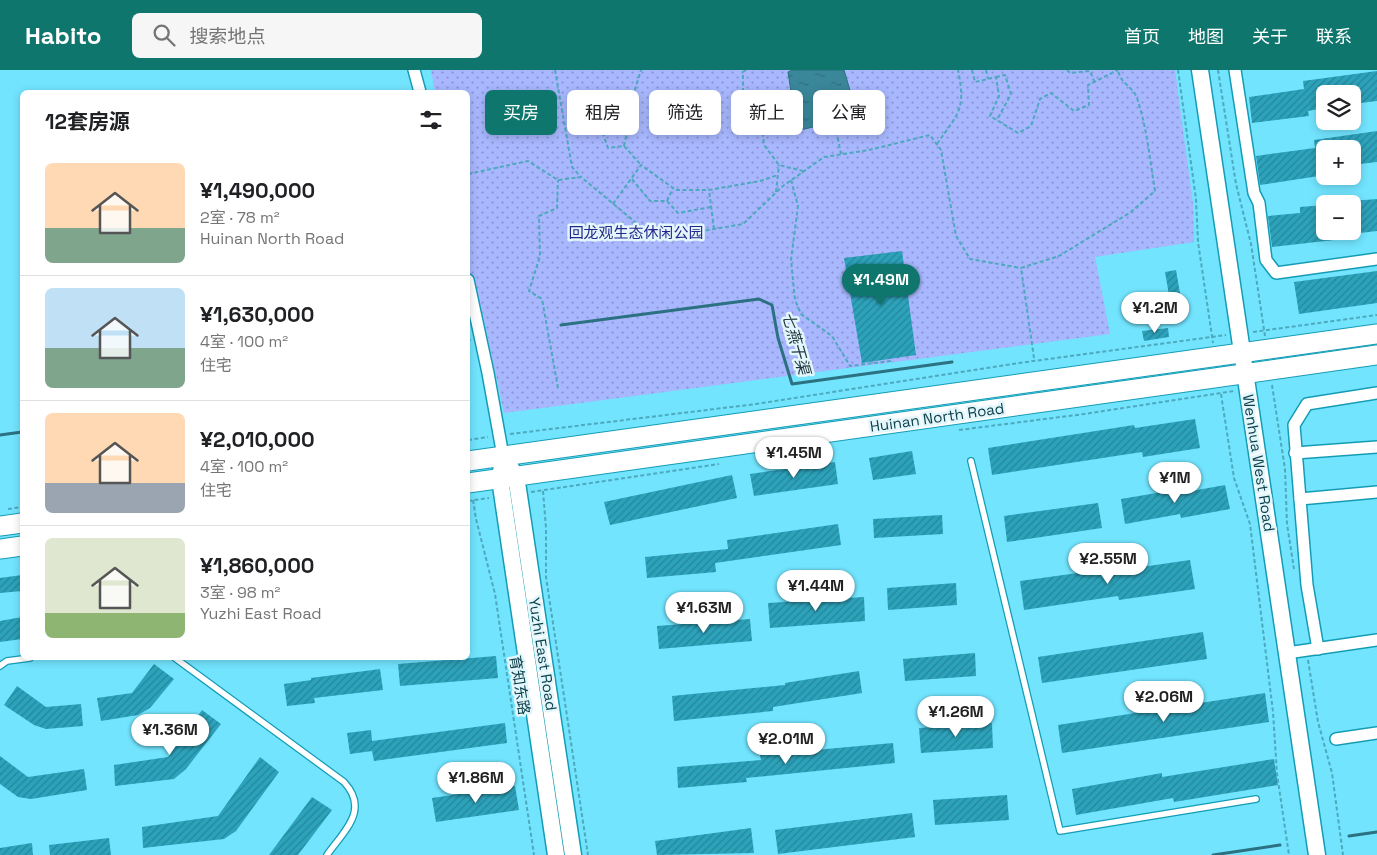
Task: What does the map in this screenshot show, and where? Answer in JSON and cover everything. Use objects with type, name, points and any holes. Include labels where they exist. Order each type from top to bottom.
[{"type":"main road","name":"Huinan North Road","points":[[470,461],[1377,334]]},
{"type":"main road","name":"Huinan North Road","points":[[470,483],[1377,355]]},
{"type":"main road","points":[[0,526],[20,523]]},
{"type":"main road","points":[[0,549],[20,546]]},
{"type":"street","points":[[414,70],[419,90]]},
{"type":"street","name":"Wenhua West Road","points":[[1200,70],[1317,855]]},
{"type":"street","points":[[1235,70],[1254,193],[1259,203],[1266,260],[1276,273],[1377,259]]},
{"type":"street","name":"Yuzhi East Road","points":[[470,289],[508,477],[573,855]]},
{"type":"street","points":[[1318,649],[1307,585],[1294,425],[1307,404],[1377,393]]},
{"type":"street","points":[[1295,453],[1377,447]]},
{"type":"street","name":"Yuzhi East Road","points":[[508,477],[556,855]]},
{"type":"street","points":[[1300,499],[1377,492]]},
{"type":"street","points":[[1287,653],[1377,640]]},
{"type":"street","points":[[1336,739],[1377,733]]},
{"type":"lane","points":[[971,461],[1060,831],[1256,799]]},
{"type":"lane","points":[[0,666],[8,661],[20,659]]},
{"type":"lane","points":[[178,660],[344,782],[352,791],[357,804],[355,813],[326,855]]},
{"type":"path","points":[[555,70],[572,167],[581,177],[652,236],[742,224],[776,192],[824,157],[869,150],[930,135],[941,150],[956,236],[970,259],[1021,268],[1059,256],[1131,212],[1155,191],[1149,151],[1137,96],[1119,77],[1118,70],[1088,85],[1090,105],[1074,111],[1051,93],[1040,99],[1031,126],[1018,133],[990,116],[999,96],[996,78]]},
{"type":"path","points":[[635,90],[641,70]]},
{"type":"path","points":[[746,70],[743,72],[743,91],[760,108],[764,145],[779,165],[803,171]]},
{"type":"path","points":[[937,144],[961,110],[963,94],[958,70]]},
{"type":"path","points":[[972,70],[975,82],[1005,75],[1011,94],[997,120]]},
{"type":"path","points":[[986,70],[988,79]]},
{"type":"path","points":[[1068,70],[1070,73],[1090,71],[1094,82]]},
{"type":"path","points":[[1178,70],[1196,199],[1198,242],[1210,321]]},
{"type":"path","points":[[1218,70],[1236,184],[1251,244],[1262,314]]},
{"type":"path","points":[[603,135],[608,148],[624,146]]},
{"type":"path","points":[[624,146],[626,135]]},
{"type":"path","points":[[837,135],[841,154]]},
{"type":"path","points":[[624,146],[641,165],[676,190],[709,190],[760,181],[778,175]]},
{"type":"path","points":[[470,174],[528,161],[558,180],[581,177]]},
{"type":"path","points":[[613,204],[641,165]]},
{"type":"path","points":[[776,192],[779,165]]},
{"type":"path","points":[[632,178],[650,201],[667,201],[678,213],[711,207]]},
{"type":"path","points":[[558,180],[557,208],[539,216],[540,256],[529,291],[542,300],[558,388]]},
{"type":"path","points":[[791,180],[798,206],[791,260],[795,300],[801,314],[832,336],[850,366],[890,361],[891,359]]},
{"type":"path","points":[[667,201],[673,188]]},
{"type":"path","points":[[709,190],[714,229]]},
{"type":"path","points":[[1021,268],[1034,358]]},
{"type":"path","points":[[1272,329],[1377,315]]},
{"type":"path","points":[[539,430],[741,406],[1027,362],[1204,338]]},
{"type":"path","points":[[956,430],[1212,395]]},
{"type":"path","points":[[1223,407],[1234,478],[1250,524],[1273,712],[1277,774],[1289,855]]},
{"type":"path","points":[[547,490],[724,463]]},
{"type":"path","points":[[0,510],[20,507]]},
{"type":"path","points":[[545,510],[546,578],[588,855]]},
{"type":"path","name":"育知东路","points":[[476,519],[495,594],[534,855]]},
{"type":"path","points":[[1342,846],[1344,855]]},
{"type":"green space","name":"回龙观生态休闲公园","points":[[431,70],[1175,70],[1193,204],[1194,242],[1095,257],[1110,334],[504,413],[481,306],[470,307],[470,90],[435,90]]},
{"type":"water","points":[[792,70],[844,70],[850,90],[813,90],[813,127],[803,129],[803,90],[791,90],[788,72]]},
{"type":"building","points":[[1377,71],[1377,101],[1361,103],[1361,85],[1316,85],[1316,110],[1308,111],[1309,116],[1252,123],[1249,97],[1304,89],[1303,81]]},
{"type":"building","points":[[1377,131],[1377,162],[1361,164],[1361,140],[1316,140],[1316,176],[1260,185],[1256,156],[1315,148],[1314,140]]},
{"type":"building","points":[[1377,199],[1377,231],[1361,233],[1361,200]]},
{"type":"building","points":[[1316,206],[1316,240],[1334,240],[1272,247],[1268,216],[1300,213],[1300,207]]},
{"type":"building","points":[[902,251],[916,355],[862,363],[844,258]]},
{"type":"building","points":[[1176,270],[1181,299],[1170,301],[1165,272]]},
{"type":"building","points":[[1377,271],[1377,303],[1299,314],[1294,282]]},
{"type":"building","points":[[1168,328],[1169,337],[1144,341],[1142,331]]},
{"type":"building","points":[[1195,419],[1200,448],[1143,457],[1142,452],[992,475],[988,448],[1134,425],[1135,428]]},
{"type":"building","points":[[912,451],[916,474],[873,480],[869,458]]},
{"type":"building","points":[[835,462],[838,484],[754,496],[750,474]]},
{"type":"building","points":[[732,475],[737,498],[610,525],[604,502]]},
{"type":"building","points":[[1225,485],[1230,509],[1181,518],[1180,514],[1125,524],[1121,499],[1174,490],[1175,494]]},
{"type":"building","points":[[1098,503],[1102,528],[1007,542],[1004,516]]},
{"type":"building","points":[[942,515],[943,534],[874,538],[873,519]]},
{"type":"building","points":[[838,524],[841,545],[715,563],[716,572],[647,578],[645,557],[728,549],[727,540]]},
{"type":"building","points":[[1190,560],[1195,589],[1119,600],[1118,596],[1024,610],[1020,581],[1114,568],[1114,571]]},
{"type":"building","points":[[20,575],[20,591],[0,593],[0,578]]},
{"type":"building","points":[[956,583],[957,605],[888,610],[887,588]]},
{"type":"building","points":[[864,597],[865,621],[770,628],[768,603]]},
{"type":"building","points":[[20,617],[20,639],[0,642],[0,621]]},
{"type":"building","points":[[750,619],[752,641],[659,649],[657,626]]},
{"type":"building","points":[[1203,632],[1207,659],[1042,683],[1038,657]]},
{"type":"building","points":[[975,653],[976,676],[905,681],[903,659]]},
{"type":"building","points":[[496,656],[498,678],[400,686],[398,664],[470,660],[470,658]]},
{"type":"building","points":[[154,664],[174,679],[150,708],[138,715],[101,721],[97,698],[132,693]]},
{"type":"building","points":[[380,669],[383,690],[314,698],[315,703],[287,706],[284,684],[311,680],[311,678]]},
{"type":"building","points":[[859,671],[862,693],[773,707],[773,711],[674,721],[672,696],[785,685],[785,683]]},
{"type":"building","points":[[17,686],[46,707],[81,704],[83,726],[46,729],[34,725],[4,705]]},
{"type":"building","points":[[1265,693],[1269,722],[1062,753],[1058,725]]},
{"type":"building","points":[[202,710],[221,724],[186,769],[174,779],[115,786],[114,765],[168,757]]},
{"type":"building","points":[[505,723],[507,743],[374,761],[372,751],[350,754],[347,733],[371,730],[372,741]]},
{"type":"building","points":[[992,723],[993,748],[921,753],[919,728]]},
{"type":"building","points":[[893,743],[895,763],[746,778],[747,782],[678,788],[677,767],[761,760],[760,755]]},
{"type":"building","points":[[0,756],[28,777],[84,769],[87,790],[31,799],[18,797],[0,784]]},
{"type":"building","points":[[260,757],[279,772],[236,831],[224,839],[143,848],[142,827],[218,816]]},
{"type":"building","points":[[1274,759],[1278,785],[1174,802],[1173,798],[1076,815],[1072,789],[1162,773],[1162,777]]},
{"type":"building","points":[[515,786],[519,810],[436,822],[432,798]]},
{"type":"building","points":[[1007,795],[1009,820],[935,825],[933,800]]},
{"type":"building","points":[[312,797],[332,810],[298,855],[269,855]]},
{"type":"building","points":[[912,813],[915,837],[778,854],[775,830]]},
{"type":"building","points":[[751,828],[754,853],[657,855],[655,841]]},
{"type":"building","points":[[109,838],[111,855],[50,855],[49,845]]},
{"type":"building","points":[[32,843],[33,855],[0,855],[0,848]]},
{"type":"waterway","name":"七燕干渠","points":[[561,325],[759,299],[772,305],[778,338],[792,384],[952,362]]},
{"type":"waterway","name":"七燕干渠","points":[[0,435],[20,432]]},
{"type":"waterway","points":[[1349,836],[1377,832]]},
{"type":"waterway","points":[[1213,855],[1280,845]]}]
